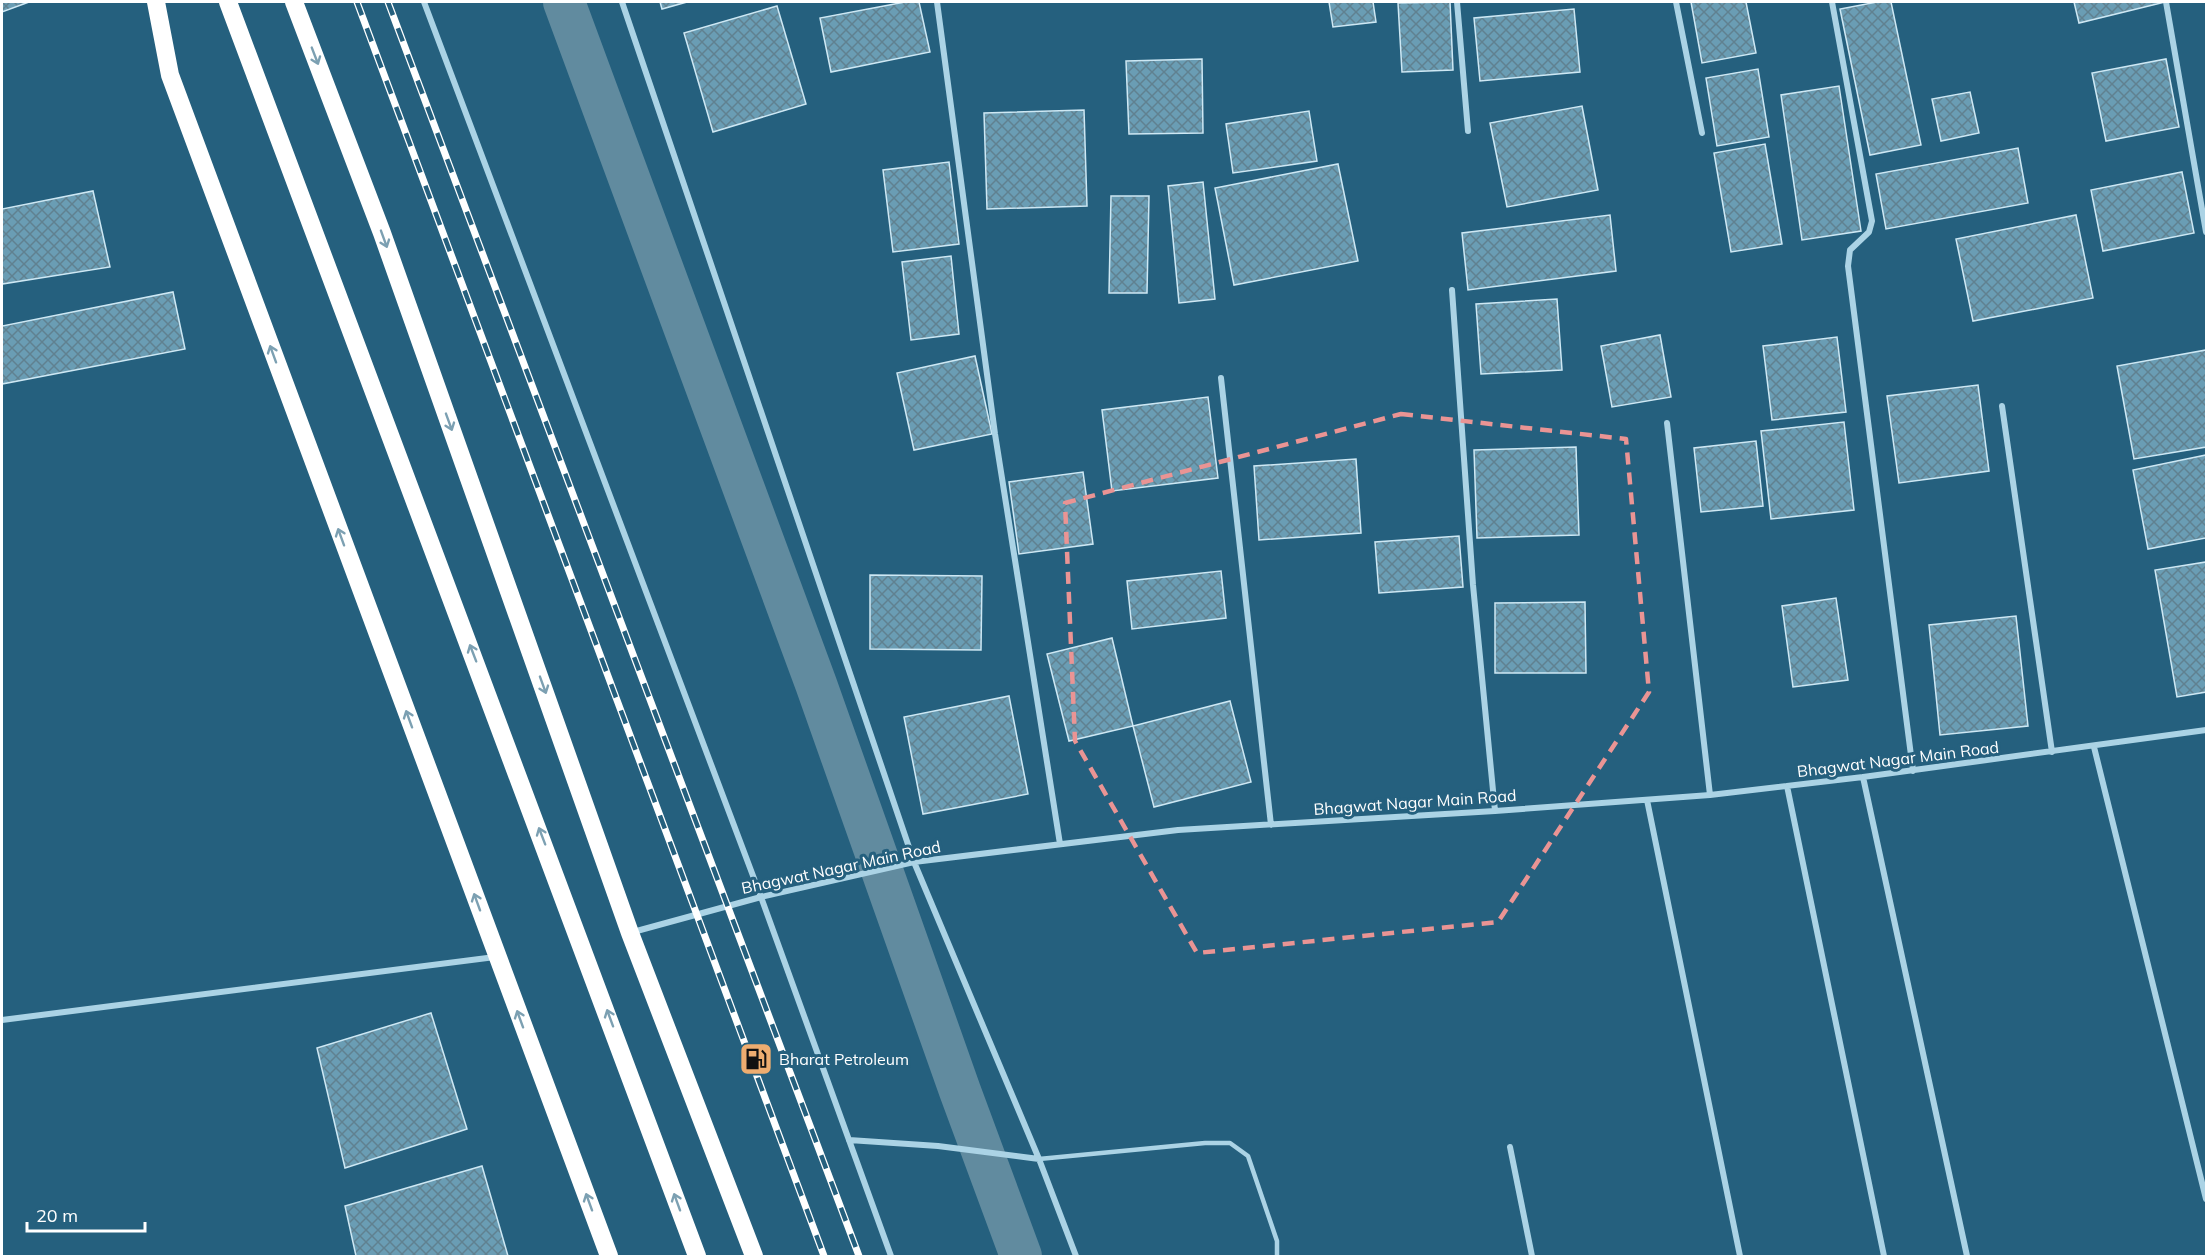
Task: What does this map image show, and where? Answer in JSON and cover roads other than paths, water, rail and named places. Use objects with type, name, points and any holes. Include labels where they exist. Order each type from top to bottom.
[{"type":"highway","points":[[156,2],[170,75],[609,1257]]},
{"type":"highway","points":[[228,2],[319,249],[583,944],[697,1257]]},
{"type":"highway","points":[[294,2],[382,233],[630,933],[754,1257]]},
{"type":"street","points":[[424,2],[761,897],[891,1257]]},
{"type":"street","points":[[622,2],[915,862],[1039,1159],[1076,1257]]},
{"type":"street","points":[[937,2],[995,434],[1060,844]]},
{"type":"street","points":[[1458,2],[1468,131]]},
{"type":"street","points":[[1676,2],[1702,133]]},
{"type":"street","points":[[1832,2],[1872,221],[1869,232],[1850,250],[1848,266],[1913,771]]},
{"type":"street","points":[[2166,2],[2206,231]]},
{"type":"street","points":[[1452,290],[1473,585],[1495,811]]},
{"type":"street","points":[[1221,378],[1270,825]]},
{"type":"street","points":[[2002,406],[2052,752]]},
{"type":"street","points":[[1667,423],[1710,795]]},
{"type":"street","name":"Bhagwat Nagar Main Road","points":[[630,933],[761,897],[915,862],[1178,830],[1495,811],[1710,795],[1913,771],[2206,730]]},
{"type":"street","points":[[2094,747],[2206,1198]]},
{"type":"street","points":[[1863,777],[1967,1257]]},
{"type":"street","points":[[1787,786],[1884,1257]]},
{"type":"street","points":[[1647,800],[1740,1257]]},
{"type":"street","points":[[2,1020],[497,957]]},
{"type":"street","points":[[849,1140],[938,1146],[1039,1159]]},
{"type":"street","points":[[1510,1147],[1532,1257]]},
{"type":"lane","points":[[1039,1159],[1205,1143],[1230,1143],[1248,1156],[1277,1241],[1277,1257]]},
{"type":"waterway","points":[[564,2],[816,684],[1021,1256]]},
{"type":"railway","points":[[357,2],[824,1256]]},
{"type":"railway","points":[[388,2],[859,1256]]},
{"type":"place","name":"Bharat Petroleum","points":[[756,1059]]}]
